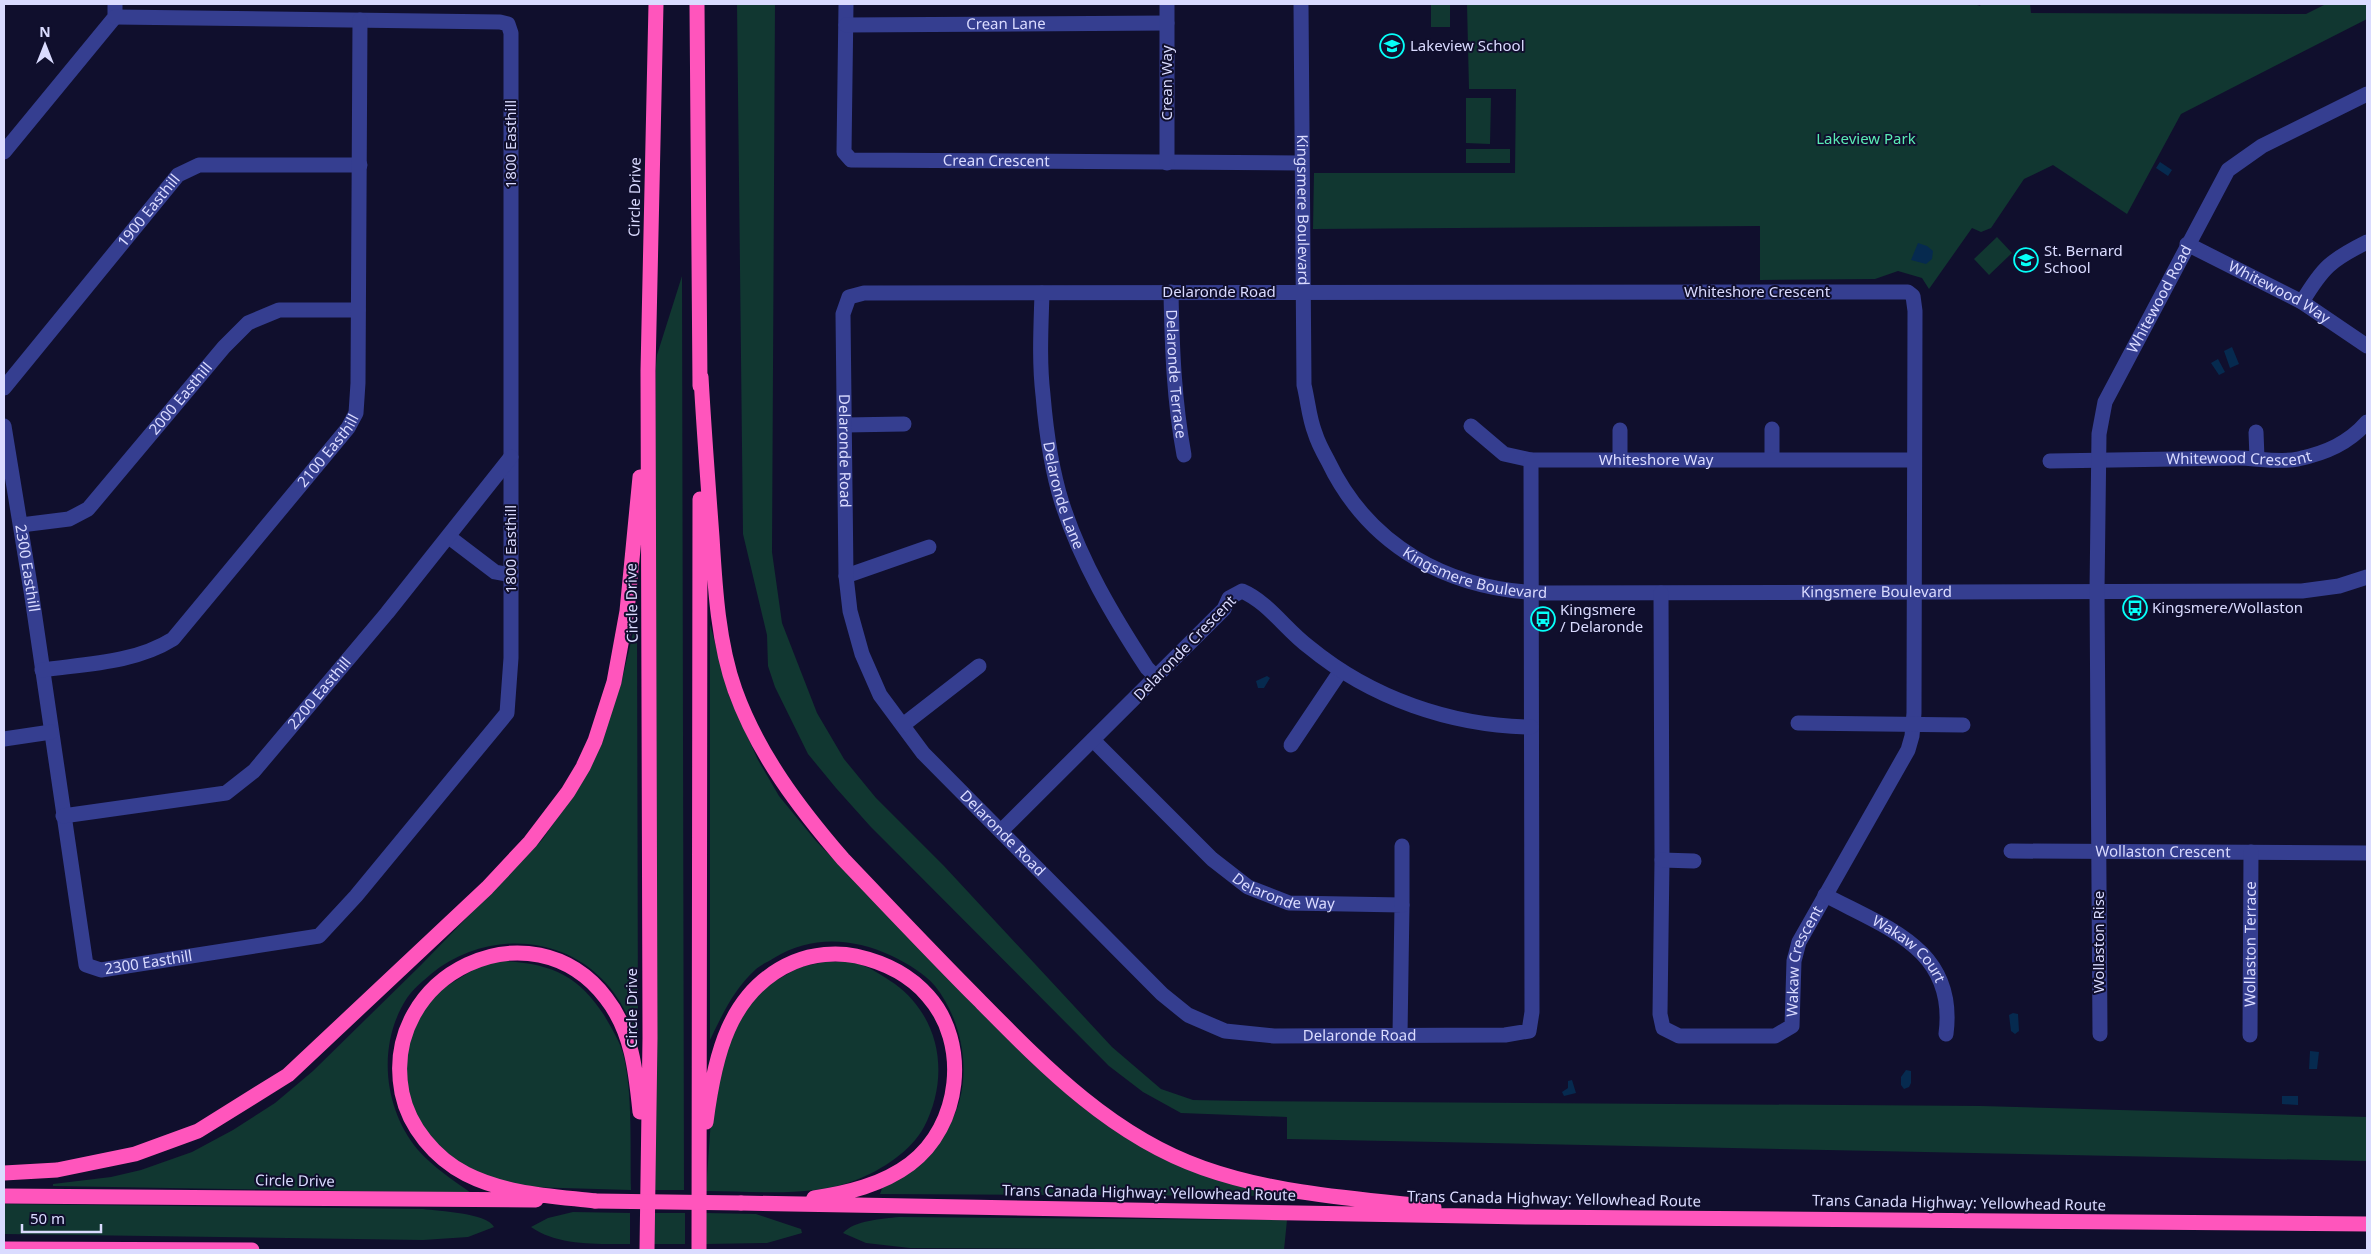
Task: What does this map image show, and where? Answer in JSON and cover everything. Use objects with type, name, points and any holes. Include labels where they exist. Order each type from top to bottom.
[{"type":"highway","name":"Circle Drive","points":[[647,1250],[646,1187],[650,1038],[648,371],[656,4]]},
{"type":"highway","points":[[697,4],[700,377],[698,1181],[700,1250]]},
{"type":"highway","points":[[4,1173],[57,1170],[135,1154],[198,1131],[288,1075],[487,888],[540,829],[568,792],[583,767],[595,741],[614,682],[621,650],[632,565],[648,371]]},
{"type":"highway","points":[[700,377],[714,575],[721,628],[727,663],[745,714],[772,766],[812,823],[876,894],[976,997],[1054,1075],[1077,1095],[1154,1146],[1202,1168],[1254,1182],[1304,1190],[1527,1217]]},
{"type":"highway","points":[[595,1201],[505,1188],[466,1174],[436,1152],[410,1119],[404,1103],[400,1077],[400,1048],[406,1030],[425,996],[452,971],[485,957],[504,954],[527,954],[562,963],[579,972],[600,991],[617,1015],[625,1031],[636,1073],[646,1187]]},
{"type":"highway","points":[[698,1181],[716,1061],[732,1020],[754,988],[782,967],[804,958],[823,954],[846,954],[869,959],[888,966],[912,980],[928,995],[942,1015],[952,1038],[955,1063],[949,1108],[940,1129],[926,1148],[910,1164],[892,1175],[851,1192],[800,1200],[741,1204]]},
{"type":"highway","name":"Circle Drive","points":[[4,1196],[741,1204]]},
{"type":"highway","name":"Trans Canada Highway: Yellowhead Route","points":[[741,1204],[1527,1217],[2367,1224]]},
{"type":"highway","points":[[4,1249],[252,1250]]},
{"type":"street","name":"Crean Crescent","points":[[846,4],[844,152],[851,160],[1301,163]]},
{"type":"street","name":"Crean Way","points":[[1167,4],[1167,163]]},
{"type":"street","name":"Kingsmere Boulevard","points":[[1301,4],[1304,385],[1315,433],[1343,490],[1364,516],[1392,542],[1440,572],[1500,590],[1661,593],[2302,591],[2339,586],[2367,577]]},
{"type":"street","name":"1800 Easthill","points":[[115,11],[360,20],[500,22],[508,24],[511,33],[511,658]]},
{"type":"street","points":[[4,152],[115,11]]},
{"type":"street","name":"2100 Easthill","points":[[42,670],[136,656],[156,650],[173,639],[348,428],[356,413],[360,20]]},
{"type":"street","name":"Crean Lane","points":[[846,25],[1167,23]]},
{"type":"street","name":"Whitewood Road","points":[[2097,592],[2099,434],[2105,402],[2187,244],[2228,170],[2262,146],[2367,94]]},
{"type":"street","name":"1900 Easthill","points":[[4,388],[178,175],[199,165],[360,166]]},
{"type":"street","points":[[2302,302],[2319,274],[2340,256],[2367,242]]},
{"type":"street","name":"Whitewood Way","points":[[2187,244],[2302,302],[2332,320],[2367,346]]},
{"type":"street","name":"Delaronde Terrace","points":[[1171,292],[1176,404],[1184,455]]},
{"type":"street","name":"Delaronde Road","points":[[1303,292],[864,293],[848,297],[843,314],[846,576],[850,611],[862,654],[880,695],[923,753],[1162,994],[1188,1015],[1224,1031],[1274,1036],[1505,1036],[1529,1031],[1532,1012],[1531,592]]},
{"type":"street","name":"Whiteshore Crescent","points":[[1303,292],[1908,292],[1914,302],[1913,592]]},
{"type":"street","name":"Delaronde Lane","points":[[1042,293],[1042,393],[1049,446],[1062,502],[1081,553],[1103,596],[1147,668],[1156,677]]},
{"type":"street","name":"2000 Easthill","points":[[21,525],[69,519],[88,509],[224,347],[248,323],[280,310],[358,310]]},
{"type":"street","name":"Whitewood Crescent","points":[[2050,461],[2257,458],[2296,460],[2320,454],[2342,444],[2358,432],[2367,422]]},
{"type":"street","points":[[845,425],[904,424]]},
{"type":"street","name":"2300 Easthill","points":[[4,426],[21,525],[86,966],[101,970],[319,936],[356,896],[507,713],[511,658]]},
{"type":"street","name":"Whiteshore Way","points":[[1471,426],[1504,454],[1531,460],[1914,460]]},
{"type":"street","points":[[1772,428],[1772,459]]},
{"type":"street","points":[[1620,430],[1620,460]]},
{"type":"street","points":[[2256,432],[2257,458]]},
{"type":"street","name":"2200 Easthill","points":[[63,816],[226,793],[254,771],[449,537],[510,458]]},
{"type":"street","points":[[1531,460],[1531,592]]},
{"type":"street","points":[[449,537],[495,572],[511,575]]},
{"type":"street","points":[[846,576],[930,547]]},
{"type":"street","name":"Delaronde Crescent","points":[[1001,831],[1224,609],[1229,598],[1242,591],[1255,597],[1307,646],[1340,672],[1385,694],[1438,714],[1505,727],[1532,727]]},
{"type":"street","name":"Wakaw Crescent","points":[[1661,593],[1662,860],[1660,1014],[1663,1028],[1679,1036],[1775,1036],[1792,1026],[1794,961],[1800,942],[1908,750],[1913,724],[1913,592]]},
{"type":"street","name":"Wollaston Crescent","points":[[2097,592],[2099,851],[2367,853]]},
{"type":"street","points":[[903,725],[979,666]]},
{"type":"street","points":[[1291,744],[1340,672]]},
{"type":"street","points":[[1798,723],[1964,725]]},
{"type":"street","points":[[4,739],[51,732]]},
{"type":"street","name":"Delaronde Way","points":[[1093,740],[1212,859],[1248,887],[1289,903],[1402,905]]},
{"type":"street","points":[[1400,1035],[1402,846]]},
{"type":"street","points":[[2011,851],[2099,851]]},
{"type":"street","name":"Wollaston Rise","points":[[2099,851],[2100,1034]]},
{"type":"street","name":"Wollaston Terrace","points":[[2250,1035],[2251,852]]},
{"type":"street","points":[[1662,860],[1694,861]]},
{"type":"street","name":"Wakaw Court","points":[[1825,895],[1884,927],[1922,952],[1934,965],[1945,994],[1948,1015],[1946,1034]]},
{"type":"green space","points":[[737,4],[775,4],[772,552],[782,623],[817,713],[844,759],[876,798],[944,866],[1112,1047],[1161,1089],[1193,1100],[1981,1106],[2367,1117],[2367,1161],[1287,1139],[1287,1117],[1181,1113],[1143,1092],[1109,1066],[870,826],[808,754],[775,687],[768,666],[767,635],[743,534]]},
{"type":"green space","points":[[1431,4],[1450,4],[1450,27],[1431,27]]},
{"type":"green space","name":"Lakeview Park","points":[[1467,4],[1974,4],[1980,6],[1981,4],[2030,4],[2031,13],[2306,14],[2326,4],[2367,4],[2367,19],[2181,114],[2127,214],[2053,165],[2024,179],[1991,228],[1981,232],[1972,228],[1929,289],[1922,278],[1898,271],[1875,279],[1760,280],[1760,226],[1313,229],[1314,173],[1515,173],[1516,89],[1469,89]]},
{"type":"green space","points":[[1466,98],[1491,98],[1490,144],[1466,143]]},
{"type":"green space","points":[[1466,149],[1510,149],[1510,163],[1466,163]]},
{"type":"green space","points":[[1997,237],[2012,253],[1989,275],[1974,259]]},
{"type":"green space","points":[[682,276],[684,1190],[651,1190],[656,365],[657,355]]},
{"type":"green space","points":[[710,624],[729,696],[758,760],[779,796],[816,841],[1028,1059],[1087,1111],[1128,1139],[1174,1162],[1278,1196],[880,1194],[883,1186],[940,1137],[953,1118],[963,1085],[962,1050],[958,1032],[945,1000],[931,981],[904,962],[862,945],[833,942],[803,945],[757,968],[735,994],[710,1040]]},
{"type":"green space","points":[[634,629],[637,630],[638,1037],[623,1006],[613,992],[602,979],[583,964],[563,953],[541,946],[495,945],[472,951],[451,961],[418,985],[409,995],[397,1016],[391,1035],[388,1055],[388,1076],[391,1096],[397,1115],[406,1133],[418,1150],[430,1162],[471,1193],[53,1186],[53,1184],[111,1177],[141,1170],[192,1152],[233,1130],[275,1103],[313,1071],[421,965],[542,840],[563,810],[621,684]]},
{"type":"green space","points":[[506,961],[537,965],[563,974],[585,991],[604,1015],[612,1029],[623,1053],[626,1068],[630,1121],[631,1190],[528,1187],[495,1181],[463,1167],[425,1132],[406,1096],[404,1050],[429,997],[481,965]]},
{"type":"green space","points":[[824,962],[851,962],[871,969],[895,984],[911,998],[923,1014],[931,1031],[938,1069],[937,1088],[932,1108],[924,1127],[912,1144],[895,1159],[866,1176],[838,1186],[782,1192],[706,1191],[711,1119],[728,1039],[748,1006],[768,985],[800,967]]},
{"type":"green space","points":[[4,1204],[423,1209],[473,1216],[490,1222],[494,1227],[468,1237],[423,1240],[4,1234]]},
{"type":"green space","points":[[573,1212],[630,1213],[630,1244],[592,1244],[566,1241],[553,1238],[531,1227],[548,1218]]},
{"type":"green space","points":[[652,1213],[685,1213],[685,1244],[652,1244]]},
{"type":"green space","points":[[706,1213],[756,1214],[801,1229],[802,1233],[767,1243],[706,1244]]},
{"type":"green space","points":[[899,1217],[1287,1220],[1284,1250],[910,1248],[866,1243],[843,1233],[854,1225]]},
{"type":"water","points":[[2160,162],[2172,170],[2168,176],[2156,168]]},
{"type":"water","points":[[1918,243],[1927,246],[1933,251],[1932,259],[1926,264],[1911,260]]},
{"type":"water","points":[[2232,347],[2239,364],[2230,368],[2224,351]]},
{"type":"water","points":[[2218,359],[2225,372],[2219,375],[2211,363]]},
{"type":"water","points":[[1267,676],[1270,678],[1264,688],[1258,688],[1256,681]]},
{"type":"water","points":[[2013,1013],[2018,1014],[2019,1031],[2015,1034],[2011,1031],[2009,1015]]},
{"type":"water","points":[[2310,1051],[2319,1052],[2317,1069],[2309,1069]]},
{"type":"water","points":[[1906,1070],[1911,1071],[1911,1083],[1909,1087],[1904,1089],[1901,1085],[1901,1077]]},
{"type":"water","points":[[1572,1080],[1576,1093],[1564,1096],[1562,1092],[1568,1088],[1568,1081]]},
{"type":"water","points":[[2282,1096],[2298,1096],[2298,1105],[2282,1104]]},
{"type":"place","name":"Lakeview School","points":[[1392,46]]},
{"type":"place","name":"St. Bernard School","points":[[2026,260]]},
{"type":"place","name":"Kingsmere/Wollaston","points":[[2135,608]]},
{"type":"place","name":"Kingsmere / Delaronde","points":[[1543,619]]}]
